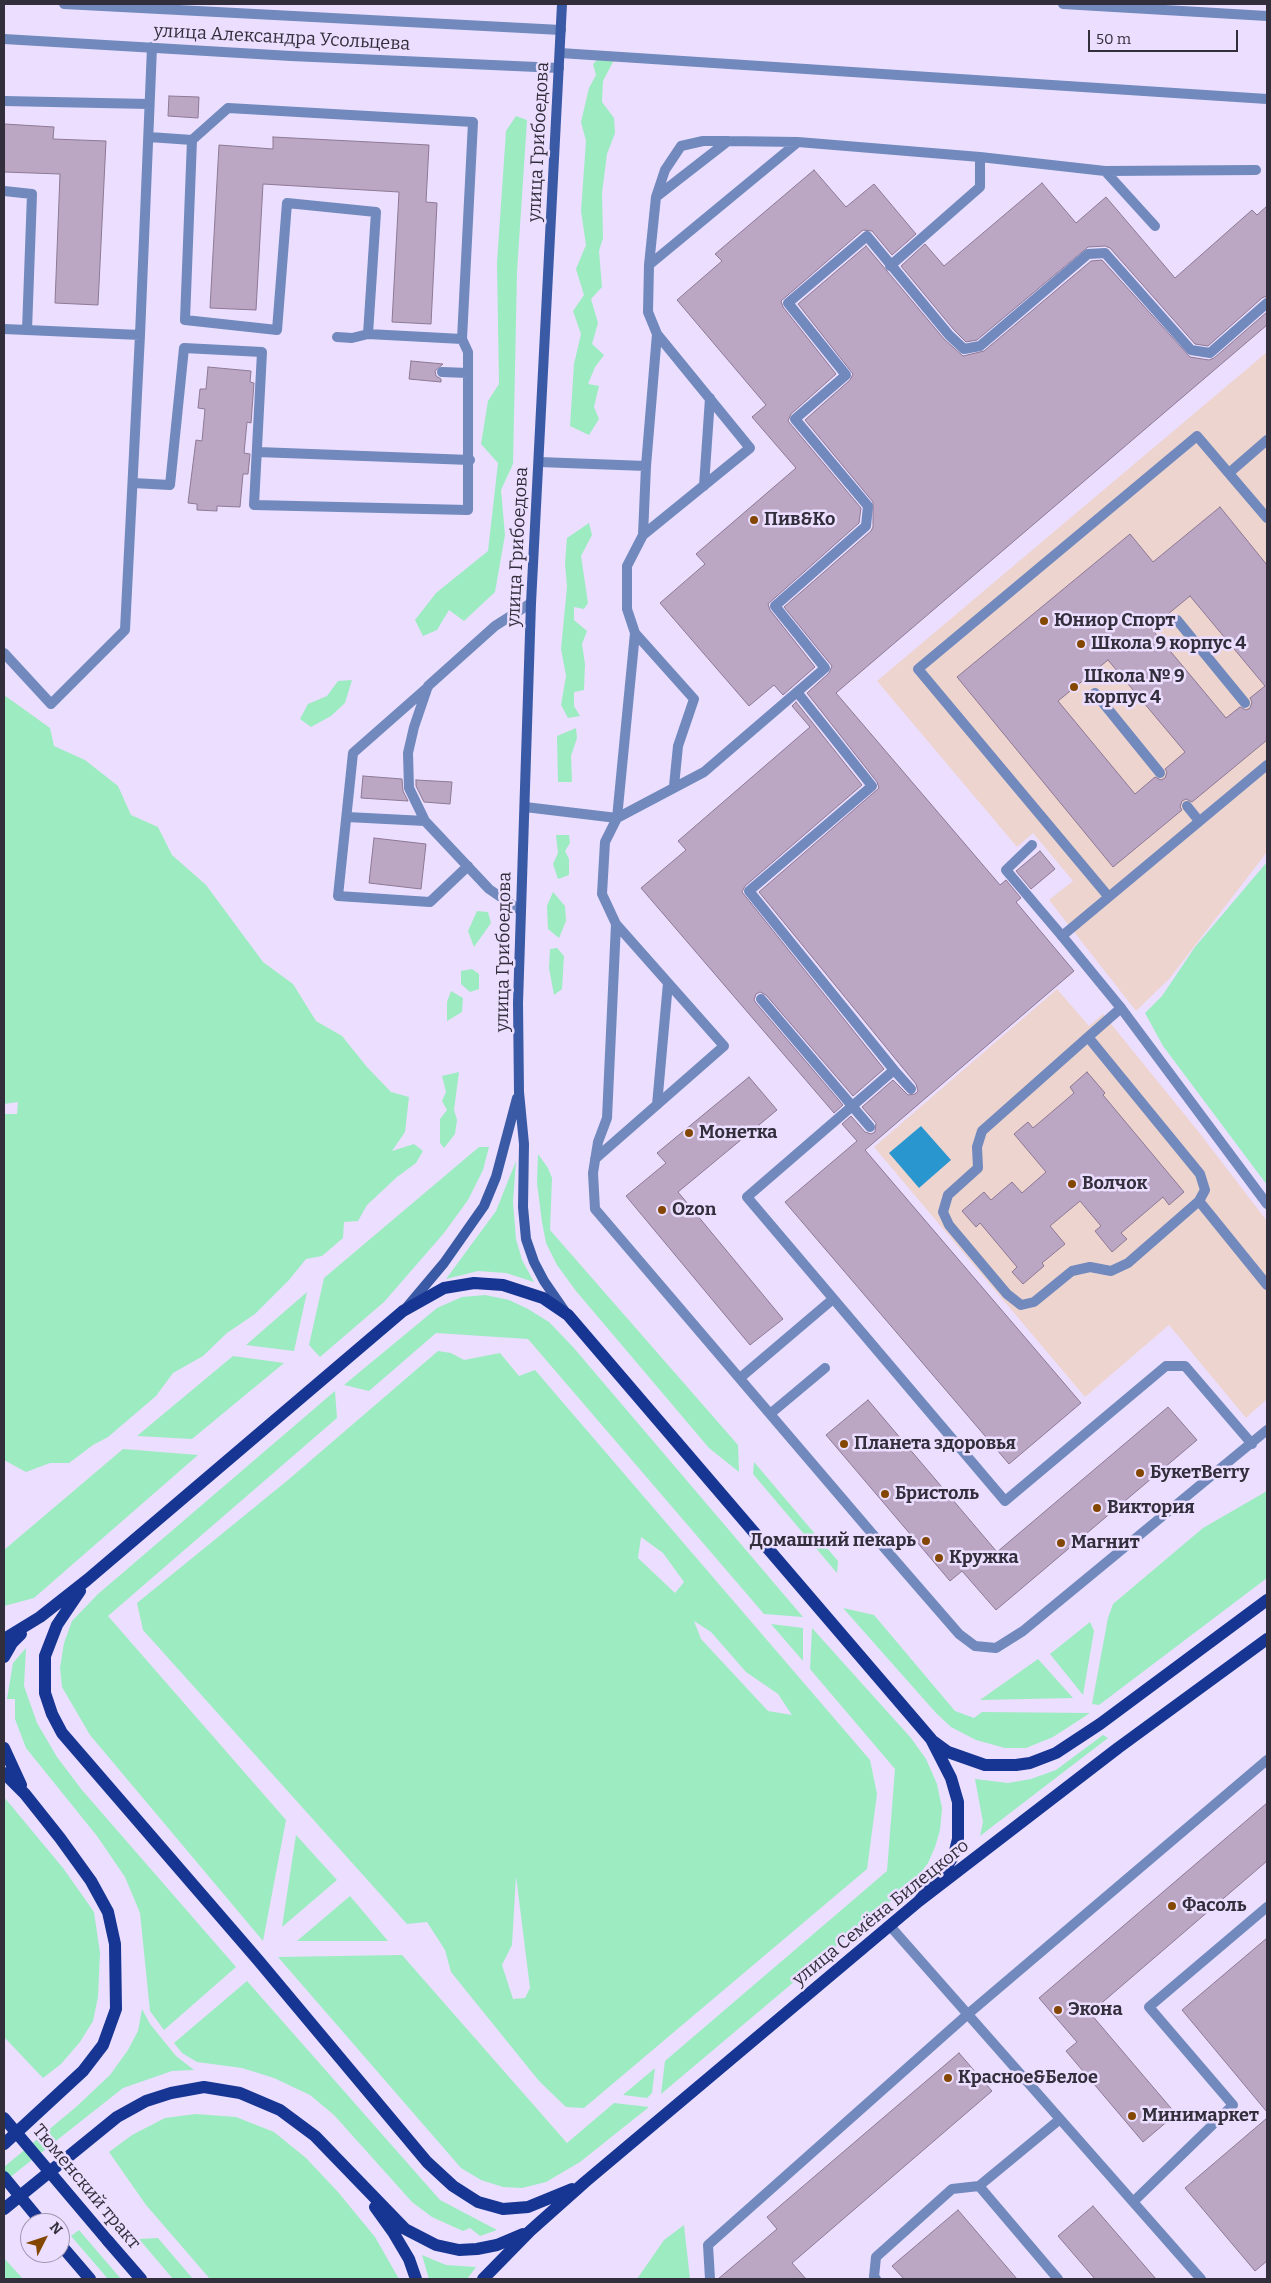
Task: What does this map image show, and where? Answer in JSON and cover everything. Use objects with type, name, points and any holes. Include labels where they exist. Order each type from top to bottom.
[{"type":"main road","name":"улица Грибоедова","points":[[519,1092],[521,911],[532,604],[562,4]]},
{"type":"main road","points":[[4,1657],[12,1643],[40,1617],[87,1580],[403,1311],[444,1264],[484,1206],[496,1177],[519,1092]]},
{"type":"main road","points":[[519,1092],[524,1144],[523,1207],[526,1239],[534,1262],[544,1281],[568,1315],[930,1739],[951,1778],[958,1802],[958,1830],[954,1855],[942,1874],[919,1901]]},
{"type":"main road","points":[[403,1311],[444,1288],[460,1284],[489,1283],[503,1285],[543,1298],[568,1315]]},
{"type":"main road","points":[[87,1580],[57,1625],[45,1656],[45,1693],[52,1714],[62,1733],[251,1952],[421,2154],[453,2186],[478,2202],[503,2209],[528,2207],[585,2182]]},
{"type":"main road","points":[[930,1739],[948,1752],[985,1765],[1030,1763],[1056,1753],[1100,1724],[1267,1600]]},
{"type":"main road","points":[[4,1639],[40,1617]]},
{"type":"main road","name":"улица Семёна Билецкого","points":[[530,2231],[585,2182],[919,1901],[1118,1748],[1267,1639]]},
{"type":"main road","points":[[4,1748],[25,1794]]},
{"type":"main road","points":[[4,1773],[25,1794],[91,1881],[108,1912],[115,1944],[116,2009],[103,2045],[83,2071],[4,2144]]},
{"type":"main road","points":[[4,2209],[117,2117],[146,2101],[171,2093],[204,2088],[240,2093],[280,2110],[315,2136],[405,2229],[436,2245],[459,2250],[477,2249],[497,2245],[530,2231]]},
{"type":"main road","name":"Тюменский тракт","points":[[4,2118],[141,2279]]},
{"type":"main road","points":[[348,2171],[393,2232],[409,2260],[416,2279]]},
{"type":"main road","points":[[4,2178],[34,2213]]},
{"type":"main road","points":[[483,2279],[530,2231]]},
{"type":"main road","points":[[70,2256],[90,2279]]},
{"type":"street","name":"улица Александра Усольцева","points":[[64,4],[561,30]]},
{"type":"street","points":[[1063,4],[1267,16]]},
{"type":"street","name":"улица Александра Усольцева","points":[[4,39],[291,56],[558,68]]},
{"type":"street","points":[[4,652],[51,704],[125,630],[152,47]]},
{"type":"street","points":[[560,53],[1267,99]]},
{"type":"street","points":[[4,101],[149,104]]},
{"type":"street","points":[[133,483],[170,485],[184,348],[262,352],[254,505],[468,510],[470,460],[468,352],[462,339],[473,122],[228,108],[192,140],[149,137]]},
{"type":"street","points":[[192,140],[185,320],[277,330],[287,203],[376,212],[368,334]]},
{"type":"street","points":[[674,786],[678,746],[694,699],[635,633],[627,609],[627,566],[643,535],[750,448],[657,334],[648,312],[649,265],[656,197],[665,170],[681,146],[703,141],[798,142],[980,156],[1105,171],[1256,170]]},
{"type":"street","points":[[656,197],[728,141]]},
{"type":"street","points":[[649,265],[798,142]]},
{"type":"street","points":[[890,266],[980,188],[980,156]]},
{"type":"street","points":[[1105,171],[1155,226]]},
{"type":"street","points":[[4,191],[32,194],[27,330]]},
{"type":"street","points":[[525,807],[617,818],[674,786],[704,772],[825,668],[775,606],[866,526],[868,506],[795,419],[846,375],[788,303],[867,236],[949,335],[964,349],[980,346],[1088,254],[1105,253],[1191,350],[1210,353],[1266,306]]},
{"type":"street","points":[[4,329],[140,334]]},
{"type":"street","points":[[337,337],[352,338],[368,334],[462,339]]},
{"type":"street","points":[[643,535],[646,466],[657,334]]},
{"type":"street","points":[[442,372],[468,373]]},
{"type":"street","points":[[704,486],[710,398]]},
{"type":"street","points":[[1108,896],[918,668],[1197,436],[1267,518]]},
{"type":"street","points":[[1229,473],[1267,440]]},
{"type":"street","points":[[258,452],[470,460]]},
{"type":"street","points":[[539,462],[646,466]]},
{"type":"street","points":[[468,866],[430,902],[338,896],[353,753],[495,626],[532,604]]},
{"type":"street","points":[[1177,620],[1245,702]]},
{"type":"street","points":[[595,1159],[724,1046],[616,924],[602,894],[605,842],[617,818],[635,633]]},
{"type":"street","points":[[428,686],[414,727],[408,753],[409,788],[425,821],[488,889],[521,911]]},
{"type":"street","points":[[796,692],[872,786],[749,891],[911,1089]]},
{"type":"street","points":[[1095,693],[1160,773]]},
{"type":"street","points":[[1062,936],[1267,765]]},
{"type":"street","points":[[1187,806],[1199,821]]},
{"type":"street","points":[[347,817],[425,821]]},
{"type":"street","points":[[1032,845],[1006,870],[1121,1008],[1267,1204]]},
{"type":"street","points":[[616,924],[607,1118],[598,1142],[593,1173],[594,1210],[959,1634],[975,1646],[996,1648],[1023,1631],[1069,1596],[1267,1430]]},
{"type":"street","points":[[657,1105],[668,983]]},
{"type":"street","points":[[761,998],[870,1127]]},
{"type":"street","points":[[1088,1037],[1200,1174],[1205,1190],[1199,1201],[1128,1263],[1111,1271],[1090,1267],[1072,1271],[1034,1302],[1021,1305],[1007,1294],[949,1225],[944,1212],[948,1194],[978,1168],[977,1148],[982,1131],[1088,1037],[1121,1008]]},
{"type":"street","points":[[894,1070],[746,1197],[1006,1501],[1166,1366],[1185,1366],[1252,1444]]},
{"type":"street","points":[[1199,1201],[1267,1285]]},
{"type":"street","points":[[740,1378],[833,1299]]},
{"type":"street","points":[[770,1414],[825,1368]]},
{"type":"street","points":[[710,2279],[708,2245],[968,2014],[1267,1760]]},
{"type":"street","points":[[1132,2202],[1232,2105],[1149,2007],[1267,1907]]},
{"type":"street","points":[[890,1926],[1201,2279]]},
{"type":"street","points":[[876,2279],[874,2277],[876,2257],[952,2190],[979,2186],[1059,2120]]},
{"type":"street","points":[[979,2186],[1058,2279]]},
{"type":"shaded area","name":"Школа № 9 корпус 4","points":[[1267,352],[1267,852],[1170,978],[1136,1011],[1049,900],[1073,881],[1033,833],[1017,847],[877,681]]},
{"type":"shaded area","name":"Волчок","points":[[1057,989],[1089,1026],[1103,1014],[1198,1131],[1267,1221],[1267,1399],[1246,1418],[1169,1325],[1085,1397],[874,1147]]},
{"type":"green space","points":[[603,54],[614,60],[603,81],[602,102],[614,118],[615,133],[607,154],[602,193],[603,238],[599,251],[602,287],[591,299],[598,323],[592,344],[604,355],[595,367],[588,384],[599,386],[594,407],[599,419],[589,435],[570,426],[574,364],[581,334],[573,311],[584,295],[576,269],[586,245],[581,211],[586,141],[581,122],[589,88],[596,75],[593,64]]},
{"type":"green space","points":[[516,116],[527,120],[517,272],[513,464],[501,490],[505,535],[495,592],[464,621],[449,610],[437,630],[423,636],[415,620],[436,593],[488,551],[498,463],[481,444],[488,401],[499,384],[497,263],[506,131]]},
{"type":"green space","points":[[589,523],[592,535],[581,556],[588,603],[584,609],[574,607],[574,620],[587,631],[582,644],[585,664],[584,690],[574,692],[574,706],[580,716],[568,718],[561,705],[566,676],[561,649],[567,587],[565,563],[567,538]]},
{"type":"green space","points":[[352,680],[345,703],[331,716],[311,727],[300,719],[308,704],[327,696],[338,681]]},
{"type":"green space","points":[[4,695],[50,728],[54,746],[85,760],[118,786],[131,815],[158,827],[172,855],[206,885],[263,962],[293,984],[316,1021],[342,1036],[367,1067],[391,1092],[409,1097],[405,1132],[392,1151],[414,1144],[423,1151],[416,1163],[397,1177],[367,1205],[358,1221],[344,1222],[343,1238],[322,1256],[306,1259],[289,1280],[255,1314],[227,1333],[203,1356],[173,1373],[156,1396],[108,1437],[93,1445],[69,1463],[50,1463],[26,1472],[4,1460],[4,1114],[17,1114],[18,1102],[4,1104]]},
{"type":"green space","points":[[576,728],[577,738],[571,756],[572,782],[558,782],[557,736]]},
{"type":"green space","points":[[556,835],[569,835],[570,843],[565,851],[569,859],[569,875],[558,879],[553,864],[558,853]]},
{"type":"green space","points":[[1267,862],[1267,1185],[1163,1046],[1145,1013],[1162,996],[1195,947]]},
{"type":"green space","points":[[553,892],[565,906],[566,921],[559,938],[548,929],[547,906]]},
{"type":"green space","points":[[477,911],[488,912],[491,923],[474,947],[468,931]]},
{"type":"green space","points":[[557,948],[564,956],[562,989],[554,995],[549,968],[550,949]]},
{"type":"green space","points":[[472,969],[479,974],[479,989],[470,992],[461,984],[461,971]]},
{"type":"green space","points":[[451,991],[463,998],[462,1012],[447,1021],[447,1002]]},
{"type":"green space","points":[[459,1072],[454,1110],[457,1120],[455,1134],[444,1148],[440,1143],[440,1119],[447,1110],[442,1101],[446,1092],[442,1076]]},
{"type":"green space","points":[[479,1147],[489,1147],[483,1170],[468,1200],[444,1233],[384,1302],[320,1357],[309,1345],[324,1278]]},
{"type":"green space","points":[[538,1154],[548,1168],[552,1178],[550,1230],[738,1445],[739,1472],[709,1448],[576,1291],[557,1265],[546,1243],[542,1222],[537,1183]]},
{"type":"green space","points":[[516,1161],[513,1202],[516,1239],[522,1260],[534,1282],[506,1273],[478,1271],[446,1279],[496,1211]]},
{"type":"green space","points":[[307,1292],[294,1351],[246,1345]]},
{"type":"green space","points":[[485,1295],[509,1300],[549,1322],[573,1347],[803,1617],[764,1614],[528,1339],[436,1333],[369,1391],[344,1385],[437,1308],[462,1297]]},
{"type":"green space","points":[[438,1351],[451,1353],[464,1360],[500,1353],[519,1376],[535,1370],[870,1760],[877,1794],[867,1869],[584,2108],[566,2107],[539,2081],[451,1972],[445,1950],[427,1922],[407,1924],[143,1630],[137,1603],[288,1480]],"holes":[[[641,1537],[663,1553],[684,1582],[675,1593],[638,1558]],[[694,1621],[711,1632],[746,1672],[778,1694],[792,1715],[768,1711],[701,1639]],[[516,1876],[530,1988],[525,1998],[513,1999],[502,1965],[512,1945]]]},
{"type":"green space","points":[[233,1356],[284,1363],[192,1439],[137,1436]]},
{"type":"green space","points":[[335,1391],[337,1418],[108,1616],[286,1820],[263,1941],[90,1735],[62,1687],[60,1668],[64,1643],[72,1621],[98,1594]]},
{"type":"green space","points":[[123,1449],[198,1455],[34,1598],[4,1606],[4,1550]]},
{"type":"green space","points":[[754,1462],[838,1561],[837,1573],[753,1474]]},
{"type":"green space","points":[[1267,1491],[1267,1578],[1099,1705],[1092,1704],[1108,1618],[1113,1604],[1203,1528]]},
{"type":"green space","points":[[843,1608],[874,1615],[955,1711],[974,1718],[982,1712],[1090,1713],[1053,1737],[1026,1748],[1005,1748],[976,1740],[951,1727],[936,1713]]},
{"type":"green space","points":[[1090,1622],[1094,1631],[1083,1695],[1050,1654]]},
{"type":"green space","points":[[771,1624],[803,1628],[803,1661]]},
{"type":"green space","points":[[812,1628],[911,1738],[926,1759],[937,1784],[942,1808],[940,1830],[935,1847],[928,1863],[916,1879],[661,2094],[665,2061],[887,1871],[895,1769],[810,1669]]},
{"type":"green space","points":[[26,1648],[24,1686],[37,1723],[57,1757],[82,1790],[236,1967],[164,2030],[150,2011],[140,1913],[125,1877],[97,1836],[26,1748],[15,1719],[15,1699],[7,1699],[13,1663]]},
{"type":"green space","points":[[1038,1659],[1073,1698],[980,1700]]},
{"type":"green space","points":[[1103,1735],[1108,1738],[980,1836],[983,1822],[975,1779],[1008,1783],[1031,1779],[1056,1770]]},
{"type":"green space","points":[[4,1797],[63,1868],[94,1912],[100,1953],[98,1997],[93,2021],[80,2042],[61,2064],[43,2078],[4,2037]]},
{"type":"green space","points":[[296,1835],[337,1880],[282,1927]]},
{"type":"green space","points":[[350,1896],[388,1941],[297,1941]]},
{"type":"green space","points":[[402,1955],[567,2143],[614,2103],[649,2107],[580,2162],[546,2182],[522,2188],[503,2187],[481,2180],[461,2168],[278,1957]]},
{"type":"green space","points":[[247,1981],[440,2200],[497,2230],[480,2236],[470,2228],[463,2231],[432,2217],[412,2202],[334,2115],[310,2095],[274,2078],[242,2068],[197,2062],[182,2053],[174,2043]]},
{"type":"green space","points":[[142,2009],[150,2024],[176,2056],[194,2070],[172,2071],[123,2088],[4,2182],[4,2167],[76,2107],[110,2075],[128,2050],[138,2031]]},
{"type":"green space","points":[[655,2068],[652,2093],[647,2098],[623,2095]]},
{"type":"green space","points":[[196,2114],[236,2117],[274,2132],[306,2158],[338,2192],[375,2237],[399,2279],[210,2279],[146,2205],[109,2152],[132,2135],[165,2118]]},
{"type":"green space","points":[[684,2225],[690,2279],[637,2279],[664,2240]]},
{"type":"green space","points":[[79,2230],[121,2279],[108,2279],[71,2236]]},
{"type":"green space","points":[[158,2238],[193,2279],[173,2279],[139,2239]]},
{"type":"green space","points":[[422,2255],[446,2265],[476,2267],[467,2279],[429,2279]]},
{"type":"green space","points":[[4,2258],[23,2279],[4,2279]]},
{"type":"water","points":[[921,1126],[951,1160],[919,1188],[889,1153]]},
{"type":"building","points":[[169,96],[199,97],[198,118],[168,116]]},
{"type":"building","points":[[4,124],[54,127],[53,139],[106,141],[98,305],[55,303],[60,174],[4,172]]},
{"type":"building","points":[[273,137],[429,145],[426,202],[437,203],[431,324],[392,322],[399,192],[263,184],[256,310],[210,308],[219,145],[273,149]]},
{"type":"building","points":[[814,170],[846,207],[874,184],[916,234],[892,255],[872,231],[863,230],[781,301],[783,307],[836,374],[791,414],[788,421],[861,508],[859,523],[768,604],[770,610],[815,667],[783,695],[774,685],[749,706],[660,603],[705,564],[696,554],[796,468],[752,417],[766,405],[677,300],[722,261],[715,254]]},
{"type":"building","points":[[1042,183],[1076,223],[1106,197],[1175,278],[1252,210],[1257,215],[1267,206],[1267,296],[1262,298],[1208,346],[1195,344],[1110,248],[1105,246],[1088,247],[977,340],[966,342],[901,266],[925,244],[944,266]]},
{"type":"building","points":[[866,246],[944,339],[963,356],[984,351],[1091,261],[1102,260],[1190,357],[1209,360],[1214,358],[1267,312],[1267,325],[836,693],[1000,885],[1006,880],[1021,898],[1016,902],[1074,971],[865,1150],[1081,1403],[1009,1464],[785,1202],[857,1141],[842,1124],[851,1116],[865,1132],[871,1134],[875,1132],[876,1123],[862,1107],[893,1080],[908,1095],[915,1094],[918,1091],[916,1084],[759,892],[879,788],[877,782],[807,693],[829,673],[832,666],[784,607],[871,531],[873,527],[873,502],[805,420],[850,380],[853,374],[798,304]]},
{"type":"building","points":[[411,361],[443,364],[435,371],[436,376],[441,379],[441,382],[409,379]]},
{"type":"building","points":[[208,367],[251,371],[250,382],[254,383],[251,423],[247,422],[244,453],[250,454],[248,474],[243,474],[240,507],[217,506],[217,511],[197,510],[197,504],[188,503],[196,440],[202,441],[205,409],[198,408],[200,389],[206,389]]},
{"type":"building","name":"Школа 9 корпус 4","points":[[1220,507],[1267,565],[1267,740],[1192,802],[1186,799],[1182,801],[1180,807],[1182,810],[1113,867],[957,677],[1130,534],[1153,562]],"holes":[[[1190,596],[1265,686],[1250,698],[1252,702],[1250,708],[1246,710],[1240,707],[1226,718],[1151,628]],[[1108,660],[1185,752],[1165,769],[1167,772],[1165,778],[1161,780],[1155,777],[1135,794],[1058,701]]]},
{"type":"building","points":[[796,702],[862,785],[745,886],[742,892],[884,1069],[853,1096],[766,995],[760,992],[756,994],[754,1000],[756,1003],[843,1105],[834,1113],[641,888],[686,850],[678,841],[810,727],[792,706]]},
{"type":"building","points":[[363,776],[402,779],[403,791],[408,801],[361,798]]},
{"type":"building","points":[[416,780],[452,782],[450,804],[424,802],[416,786]]},
{"type":"building","points":[[374,838],[426,844],[421,889],[369,883]]},
{"type":"building","points":[[1040,851],[1055,869],[1031,889],[1016,871]]},
{"type":"building","points":[[1087,1072],[1105,1093],[1103,1095],[1184,1192],[1169,1205],[1163,1197],[1121,1233],[1127,1239],[1112,1252],[1095,1231],[1101,1226],[1080,1201],[1050,1226],[1065,1244],[1042,1263],[1044,1266],[1023,1284],[1012,1272],[1017,1267],[980,1223],[976,1227],[962,1211],[984,1192],[991,1200],[1012,1182],[1022,1193],[1046,1172],[1014,1134],[1028,1122],[1033,1128],[1074,1093],[1070,1087]]},
{"type":"building","points":[[749,1077],[777,1110],[678,1192],[783,1319],[750,1345],[626,1196],[666,1163],[657,1153]]},
{"type":"building","points":[[868,1400],[997,1552],[1168,1407],[1197,1440],[996,1610],[962,1571],[950,1581],[826,1435]]},
{"type":"building","points":[[1267,1803],[1267,1861],[1090,2013],[1176,2114],[1143,2142],[1066,2051],[1077,2042],[1039,1998]]},
{"type":"building","points":[[1267,1938],[1267,2112],[1182,2010]]},
{"type":"building","points":[[959,2053],[992,2091],[792,2263],[806,2279],[718,2279],[777,2229],[767,2217]]},
{"type":"building","points":[[1267,2118],[1267,2261],[1255,2271],[1185,2188]]},
{"type":"building","points":[[1093,2206],[1156,2279],[1095,2279],[1058,2236]]},
{"type":"building","points":[[958,2210],[1017,2279],[904,2279],[892,2266]]},
{"type":"place","name":"Пив&Ко","points":[[754,520]]},
{"type":"place","name":"Юниор Спорт","points":[[1044,621]]},
{"type":"place","name":"Школа 9 корпус 4","points":[[1081,644]]},
{"type":"place","name":"Школа № 9 корпус 4","points":[[1074,687]]},
{"type":"place","name":"Монетка","points":[[689,1133]]},
{"type":"place","name":"Волчок","points":[[1072,1184]]},
{"type":"place","name":"Ozon","points":[[662,1210]]},
{"type":"place","name":"Планета здоровья","points":[[844,1444]]},
{"type":"place","name":"БукетBerry","points":[[1140,1473]]},
{"type":"place","name":"Бристоль","points":[[885,1494]]},
{"type":"place","name":"Виктория","points":[[1097,1508]]},
{"type":"place","name":"Домашний пекарь","points":[[926,1541]]},
{"type":"place","name":"Магнит","points":[[1061,1543]]},
{"type":"place","name":"Кружка","points":[[939,1558]]},
{"type":"place","name":"Фасоль","points":[[1172,1906]]},
{"type":"place","name":"Экона","points":[[1058,2010]]},
{"type":"place","name":"Красное&Белое","points":[[948,2078]]},
{"type":"place","name":"Минимаркет","points":[[1132,2116]]}]
